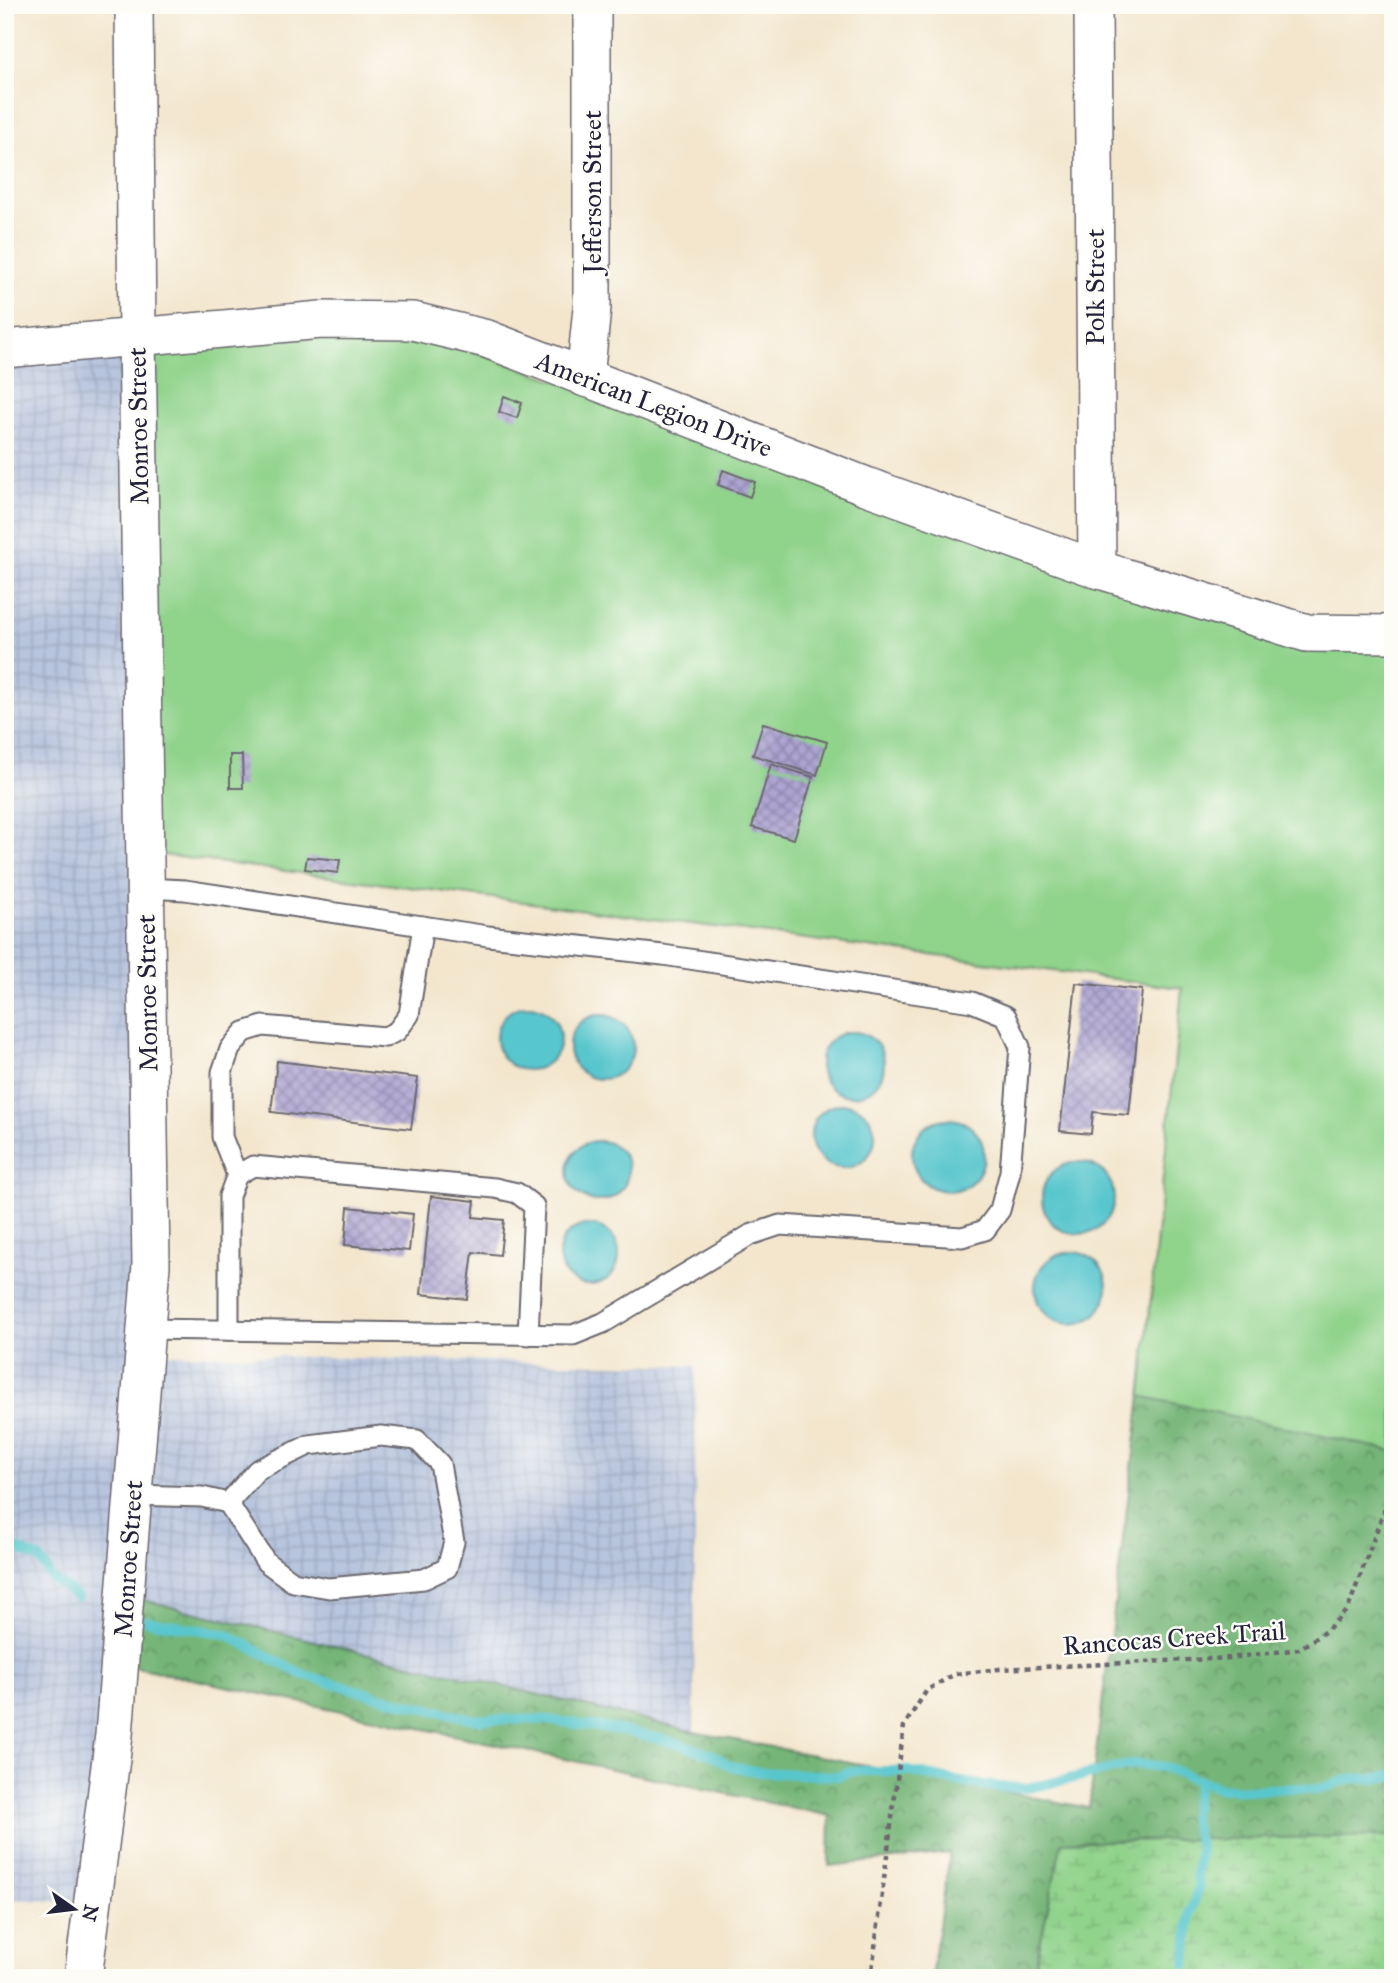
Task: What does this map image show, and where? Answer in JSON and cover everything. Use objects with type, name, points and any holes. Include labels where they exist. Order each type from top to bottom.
[{"type":"street","name":"Monroe Street","points":[[83,1978],[114,1735],[150,1265],[136,335],[134,5]]},
{"type":"street","name":"Jefferson Street","points":[[585,378],[592,308],[592,5]]},
{"type":"street","name":"Polk Street","points":[[1093,5],[1097,569]]},
{"type":"street","name":"American Legion Drive","points":[[5,349],[321,320],[413,321],[487,340],[866,486],[1097,569],[1307,633],[1393,634]]},
{"type":"lane","points":[[145,888],[185,890],[488,936],[663,955],[972,1002],[1006,1016],[1020,1047],[1010,1172],[1000,1210],[985,1230],[962,1237],[780,1225],[750,1235],[603,1323],[573,1335],[145,1329]]},
{"type":"lane","points":[[237,1175],[222,1137],[222,1072],[230,1049],[244,1032],[263,1026],[384,1038],[397,1031],[409,1015],[423,926]]},
{"type":"lane","points":[[229,1330],[229,1196],[237,1175],[253,1166],[495,1188],[517,1194],[534,1206],[528,1335]]},
{"type":"lane","points":[[133,1495],[202,1497],[228,1503],[267,1562],[293,1582],[329,1588],[424,1579],[447,1567],[454,1542],[440,1464],[417,1440],[381,1436],[309,1445],[257,1470],[228,1503]]},
{"type":"path","name":"Rancocas Creek Trail","points":[[870,1978],[904,1727],[927,1690],[955,1674],[999,1669],[1230,1658],[1299,1649],[1326,1631],[1348,1609],[1393,1486]]},
{"type":"shaded area","points":[[127,336],[136,1353],[696,1366],[694,1732],[114,1593],[88,1903],[5,1899],[5,351]]},
{"type":"green space","points":[[127,336],[441,340],[1320,648],[1393,641],[1393,1451],[1141,1396],[1182,988],[140,852]]},
{"type":"green space","points":[[1141,1396],[1393,1451],[1393,1836],[1062,1842],[1033,1978],[931,1978],[950,1853],[829,1866],[830,1816],[108,1661],[114,1593],[694,1732],[1089,1808]]},
{"type":"green space","points":[[1393,1836],[1393,1978],[1033,1978],[1062,1842]]},
{"type":"water","points":[[522,1006],[534,1006],[551,1015],[558,1026],[558,1050],[551,1061],[534,1070],[522,1070],[510,1065],[501,1056],[496,1044],[496,1032],[501,1020],[510,1011]]},
{"type":"water","points":[[595,1015],[607,1015],[624,1024],[631,1035],[631,1059],[624,1070],[607,1079],[595,1079],[583,1074],[574,1065],[569,1053],[569,1041],[574,1029],[583,1020]]},
{"type":"water","points":[[846,1032],[858,1032],[875,1041],[882,1052],[882,1076],[875,1087],[858,1096],[846,1096],[834,1091],[825,1082],[820,1070],[820,1058],[825,1046],[834,1037]]},
{"type":"water","points":[[837,1104],[849,1104],[866,1113],[873,1124],[873,1148],[866,1159],[849,1168],[837,1168],[825,1163],[816,1154],[811,1142],[811,1130],[816,1118],[825,1109]]},
{"type":"water","points":[[948,1119],[968,1125],[978,1135],[984,1155],[978,1175],[968,1185],[948,1191],[928,1185],[918,1175],[912,1155],[918,1135],[928,1125]]},
{"type":"water","points":[[592,1141],[604,1141],[623,1154],[628,1171],[626,1183],[615,1196],[604,1201],[592,1201],[573,1188],[568,1177],[568,1165],[581,1146]]},
{"type":"water","points":[[1078,1162],[1098,1168],[1108,1178],[1114,1198],[1108,1218],[1098,1228],[1078,1234],[1058,1228],[1048,1218],[1042,1198],[1048,1178],[1058,1168]]},
{"type":"water","points":[[583,1225],[595,1225],[614,1238],[619,1255],[617,1267],[606,1280],[595,1285],[583,1285],[564,1272],[559,1261],[559,1249],[572,1230]]},
{"type":"water","points":[[1071,1252],[1091,1258],[1101,1268],[1107,1288],[1101,1308],[1091,1318],[1071,1324],[1051,1318],[1041,1308],[1035,1288],[1041,1268],[1051,1258]]},
{"type":"building","points":[[504,396],[522,403],[517,418],[499,412]]},
{"type":"building","points":[[723,470],[755,482],[750,497],[718,485]]},
{"type":"building","points":[[763,723],[827,742],[817,775],[753,755]]},
{"type":"building","points":[[230,755],[242,755],[243,788],[230,788]]},
{"type":"building","points":[[771,764],[813,777],[794,839],[752,827]]},
{"type":"building","points":[[307,857],[340,860],[338,873],[305,869]]},
{"type":"building","points":[[1076,983],[1142,990],[1129,1115],[1093,1112],[1091,1134],[1060,1131]]},
{"type":"building","points":[[277,1061],[418,1078],[411,1129],[271,1112]]},
{"type":"building","points":[[431,1196],[475,1201],[473,1217],[504,1220],[500,1255],[473,1252],[467,1299],[421,1294]]},
{"type":"building","points":[[348,1207],[413,1214],[409,1251],[345,1245]]},
{"type":"waterway","points":[[5,1544],[40,1559],[51,1577],[77,1597]]},
{"type":"waterway","points":[[147,1621],[226,1634],[301,1674],[391,1700],[472,1719],[548,1720],[613,1729],[666,1740],[713,1755],[730,1766],[759,1772],[838,1776],[851,1771],[907,1771],[966,1783],[1029,1788],[1135,1764],[1164,1767],[1220,1788],[1245,1790],[1316,1790],[1353,1778],[1393,1776]]},
{"type":"waterway","points":[[1186,1964],[1190,1913],[1199,1887],[1196,1875],[1200,1849],[1192,1816],[1199,1781]]},
{"type":"waterway","points":[[1389,1978],[1393,1970]]}]
